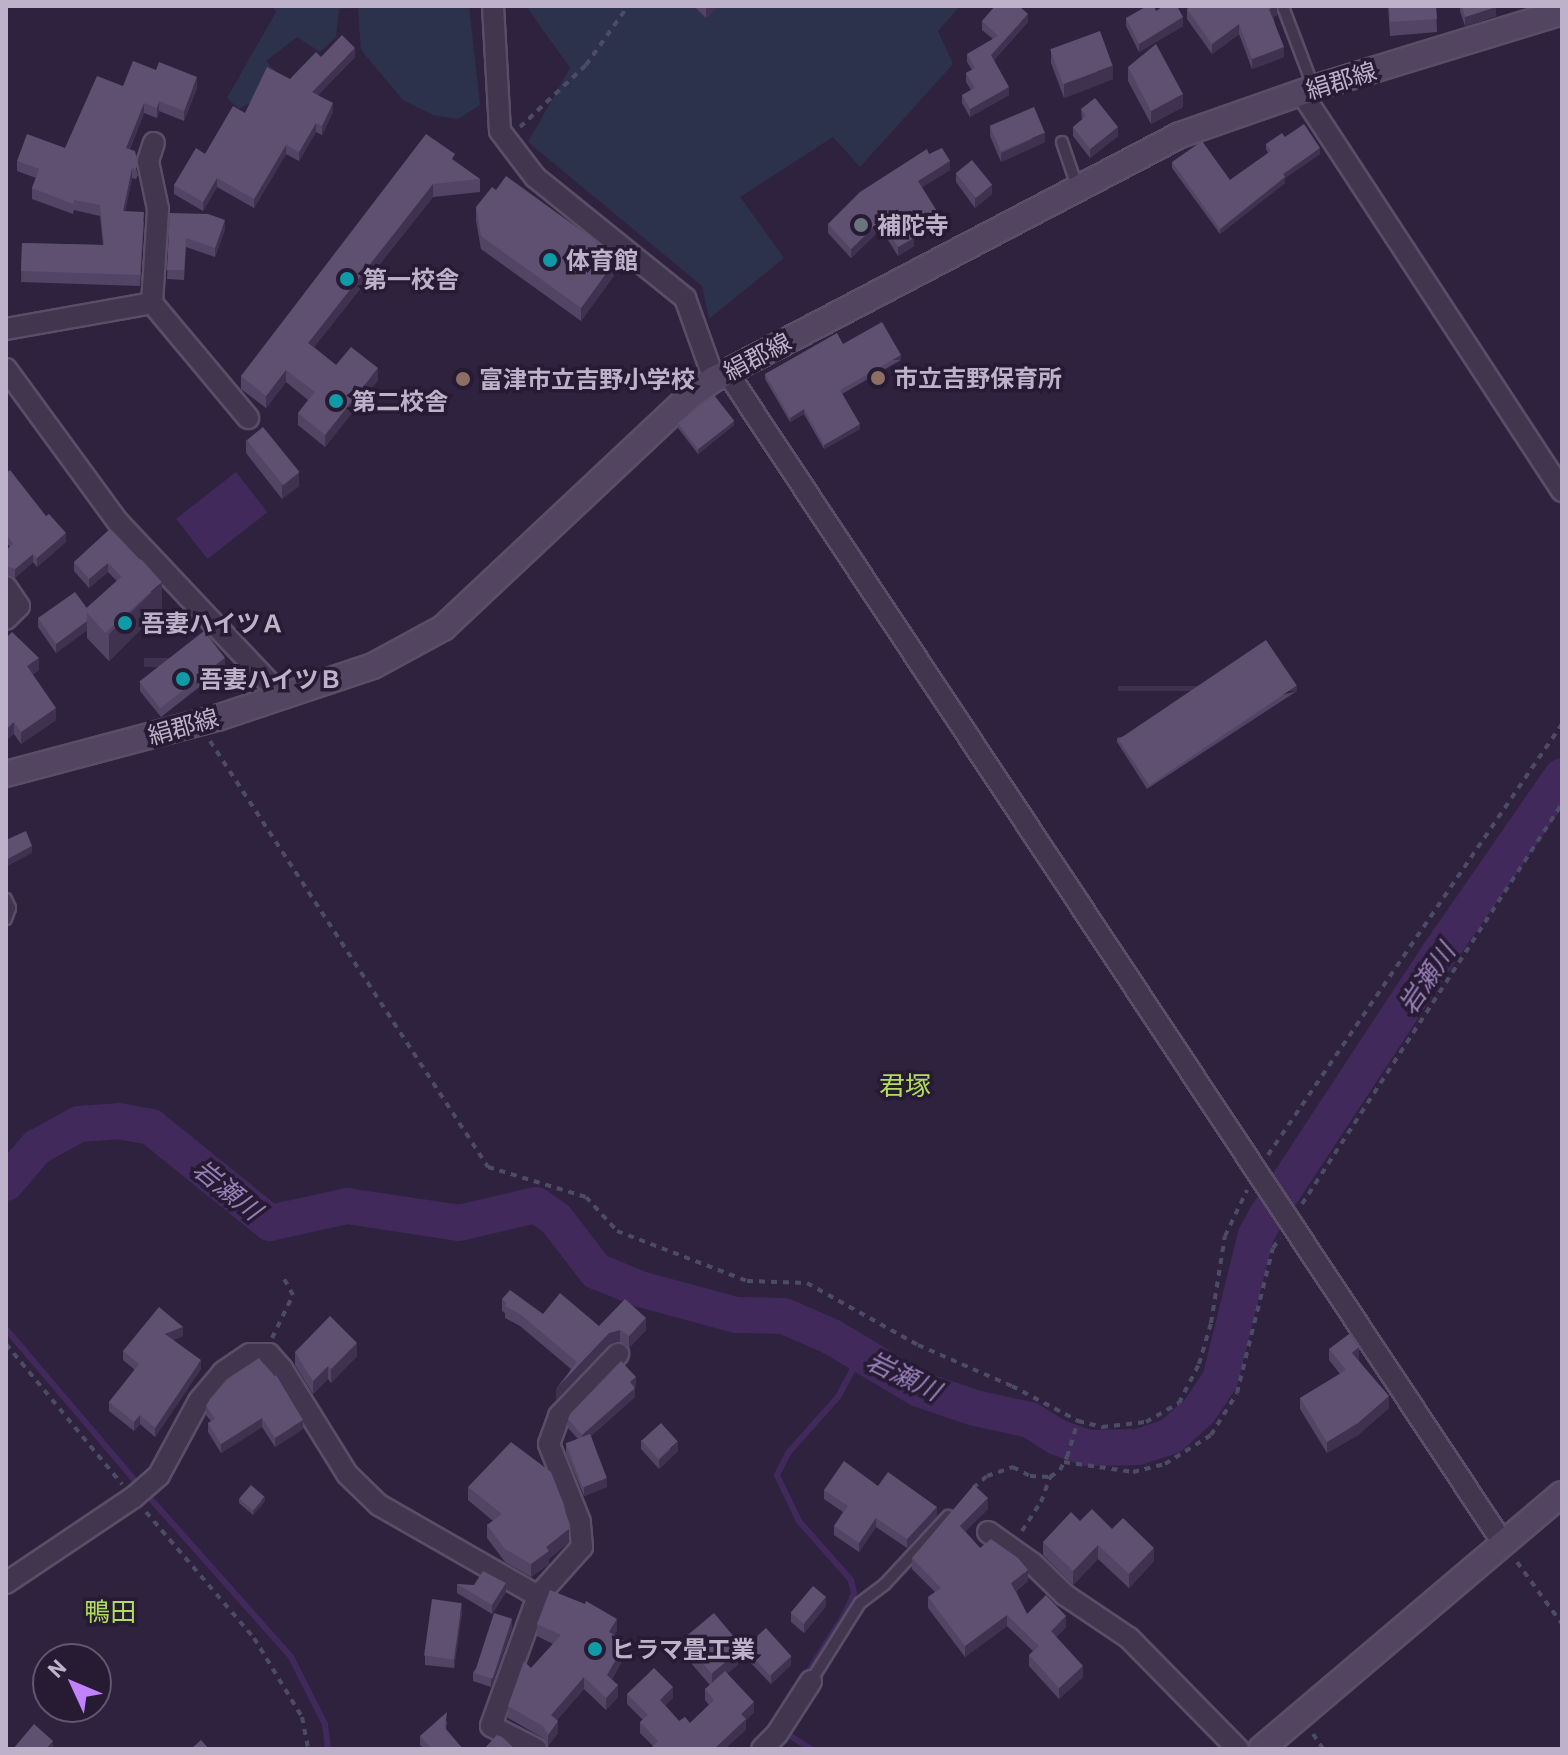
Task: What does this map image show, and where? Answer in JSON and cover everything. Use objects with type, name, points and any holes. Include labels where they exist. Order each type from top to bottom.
[{"type":"main road","name":"絹郡線","points":[[6,774],[198,723],[373,666],[443,628],[691,395],[720,376],[1077,186],[1180,135],[1308,90],[1562,12]]},
{"type":"main road","points":[[1261,1749],[1562,1494]]},
{"type":"street","points":[[493,6],[499,57],[500,131],[535,177],[685,298],[720,376],[1503,1543]]},
{"type":"street","points":[[1308,90],[1562,491]]},
{"type":"street","points":[[154,143],[148,161],[158,209],[152,303],[248,418]]},
{"type":"street","points":[[6,329],[152,303]]},
{"type":"street","points":[[6,369],[118,522],[280,694]]},
{"type":"street","points":[[6,587],[19,606],[6,619]]},
{"type":"street","points":[[6,1583],[140,1492],[159,1475],[199,1401],[223,1372],[250,1354],[269,1354],[282,1369],[347,1474],[379,1505],[538,1596]]},
{"type":"street","points":[[536,1749],[491,1726],[538,1596],[582,1547],[580,1522],[549,1444],[559,1416],[618,1354]]},
{"type":"street","points":[[988,1532],[1065,1595],[1129,1638],[1238,1749]]},
{"type":"street","points":[[762,1749],[782,1727],[811,1681]]},
{"type":"lane","points":[[1283,7],[1308,90]]},
{"type":"lane","points":[[1062,142],[1077,186]]},
{"type":"lane","points":[[6,899],[10,908],[6,919]]},
{"type":"lane","points":[[811,1681],[860,1603],[885,1584],[948,1516]]},
{"type":"path","points":[[507,140],[586,65],[628,6]]},
{"type":"path","points":[[198,723],[488,1167],[586,1197],[617,1231],[747,1281],[807,1283],[918,1345],[1012,1386],[1078,1421],[1102,1427],[1146,1422],[1179,1403],[1199,1364],[1211,1323],[1225,1236],[1259,1179],[1562,724]]},
{"type":"path","points":[[1066,1460],[1133,1472],[1165,1464],[1211,1435],[1237,1393],[1273,1248],[1286,1220],[1562,803]]},
{"type":"path","points":[[264,1354],[293,1295],[283,1277]]},
{"type":"path","points":[[6,1344],[140,1492],[254,1638],[302,1717],[308,1749]]},
{"type":"path","points":[[1012,1549],[1041,1502],[1050,1477],[1066,1460],[1078,1421]]},
{"type":"path","points":[[948,1516],[987,1476],[1013,1467],[1030,1476],[1050,1477]]},
{"type":"path","points":[[1503,1543],[1562,1624]]},
{"type":"shaded area","points":[[272,6],[469,6],[480,105],[458,119],[433,115],[403,100],[361,50],[358,8],[339,9],[336,37],[320,52],[297,37],[266,61],[285,82],[239,109],[227,98],[276,12]]},
{"type":"shaded area","points":[[526,6],[960,6],[938,31],[953,64],[860,167],[833,137],[740,197],[784,258],[709,319],[702,286],[528,142],[570,68]]},
{"type":"shaded area","points":[[236,472],[267,512],[208,559],[176,519]]},
{"type":"building","points":[[995,6],[1019,6],[1028,14],[991,55],[1009,87],[970,109],[962,95],[975,88],[966,73],[975,68],[967,54],[998,36],[982,21]]},
{"type":"building","points":[[1147,6],[1154,6],[1156,11],[1164,6],[1177,6],[1183,17],[1139,44],[1126,18]]},
{"type":"building","points":[[1191,6],[1275,6],[1269,9],[1284,47],[1252,59],[1239,24],[1212,44],[1187,9]]},
{"type":"building","points":[[1389,6],[1436,6],[1437,19],[1390,22]]},
{"type":"building","points":[[1462,6],[1495,6],[1496,7],[1465,17]]},
{"type":"building","points":[[1100,31],[1113,66],[1063,84],[1050,49]]},
{"type":"building","points":[[342,35],[355,48],[312,92],[333,103],[322,126],[316,123],[299,152],[286,145],[254,199],[217,178],[203,202],[174,185],[196,148],[205,154],[233,106],[245,113],[267,67],[290,79],[316,52],[321,57]]},
{"type":"building","points":[[1156,44],[1183,94],[1151,111],[1128,67]]},
{"type":"building","points":[[133,61],[156,70],[159,62],[197,77],[184,111],[159,101],[157,108],[144,103],[126,148],[135,151],[138,164],[136,169],[132,168],[123,211],[144,212],[140,275],[21,271],[22,243],[104,245],[100,205],[74,200],[73,204],[32,188],[39,169],[17,161],[27,134],[65,148],[97,76],[123,86]]},
{"type":"building","points":[[1095,98],[1118,127],[1090,149],[1073,127],[1086,116],[1081,109]]},
{"type":"building","points":[[1034,107],[1045,133],[1001,152],[990,126]]},
{"type":"building","points":[[1304,124],[1320,148],[1283,174],[1285,177],[1220,229],[1172,162],[1202,141],[1230,180],[1271,151],[1266,144],[1282,133],[1285,137]]},
{"type":"building","points":[[426,134],[455,154],[452,159],[480,179],[433,184],[308,343],[336,365],[351,347],[378,368],[325,435],[298,413],[315,392],[286,370],[266,396],[241,376]]},
{"type":"building","points":[[942,148],[950,161],[918,181],[940,216],[911,233],[914,238],[898,247],[881,220],[851,249],[828,224],[860,192],[927,149],[929,154]]},
{"type":"building","points":[[972,160],[992,185],[976,198],[956,173]]},
{"type":"building","name":"体育館","points":[[506,176],[618,257],[581,308],[481,236],[476,207],[492,187],[496,190]]},
{"type":"building","points":[[170,213],[208,214],[225,220],[215,248],[186,238],[184,270],[167,270]]},
{"type":"building","points":[[882,322],[901,355],[840,390],[860,424],[824,445],[804,409],[790,418],[765,374],[837,333],[843,344]]},
{"type":"building","points":[[714,395],[734,421],[698,449],[678,423]]},
{"type":"building","points":[[263,427],[300,472],[283,485],[247,440]]},
{"type":"building","points":[[10,470],[46,516],[49,514],[66,533],[37,558],[33,554],[15,569],[6,566],[6,550],[13,544],[6,534],[6,473]]},
{"type":"building","points":[[110,529],[140,560],[122,577],[108,563],[89,579],[74,562]]},
{"type":"building","points":[[141,559],[162,582],[105,633],[85,610]]},
{"type":"building","points":[[75,592],[89,611],[87,621],[56,644],[38,618]]},
{"type":"building","name":"吾妻ハイツＢ","points":[[204,631],[225,658],[160,708],[139,681]]},
{"type":"building","points":[[12,632],[39,658],[27,666],[56,708],[21,732],[14,722],[6,730],[6,638]]},
{"type":"building","points":[[1266,640],[1297,686],[1149,785],[1118,740]]},
{"type":"building","points":[[26,831],[32,846],[6,860],[6,840]]},
{"type":"building","points":[[510,1290],[543,1314],[560,1293],[599,1326],[625,1299],[646,1318],[629,1336],[620,1330],[609,1333],[556,1389],[577,1362],[520,1314],[505,1306],[507,1303],[502,1299]]},
{"type":"building","points":[[159,1307],[183,1327],[165,1334],[201,1360],[155,1428],[140,1415],[134,1422],[109,1402],[139,1364],[123,1351]]},
{"type":"building","points":[[330,1316],[357,1343],[331,1369],[328,1366],[313,1381],[295,1352]]},
{"type":"building","points":[[1349,1334],[1359,1347],[1352,1353],[1389,1396],[1358,1423],[1327,1442],[1300,1398],[1346,1370],[1329,1349]]},
{"type":"building","points":[[259,1358],[274,1377],[276,1375],[303,1420],[275,1438],[262,1418],[221,1444],[208,1423],[215,1419],[206,1406],[227,1379]]},
{"type":"building","points":[[621,1361],[636,1377],[630,1382],[635,1388],[582,1435],[568,1419],[570,1414]]},
{"type":"building","points":[[661,1423],[678,1442],[658,1459],[642,1440]]},
{"type":"building","points":[[590,1434],[607,1478],[583,1487],[566,1443]]},
{"type":"building","points":[[511,1442],[551,1472],[564,1505],[569,1529],[546,1547],[549,1551],[531,1564],[505,1549],[487,1525],[502,1514],[468,1487]]},
{"type":"building","points":[[844,1461],[878,1486],[888,1472],[937,1507],[907,1539],[876,1518],[859,1543],[834,1526],[848,1506],[824,1490]]},
{"type":"building","points":[[251,1485],[265,1497],[253,1510],[239,1499]]},
{"type":"building","points":[[974,1485],[988,1498],[960,1526],[980,1548],[991,1539],[1018,1558],[1028,1570],[1011,1583],[1027,1614],[1046,1595],[1066,1616],[1051,1631],[1083,1666],[1059,1688],[1029,1655],[1039,1646],[1007,1615],[965,1646],[928,1597],[941,1588],[912,1558]]},
{"type":"building","points":[[1092,1509],[1112,1529],[1123,1518],[1154,1548],[1129,1574],[1098,1545],[1073,1571],[1043,1542],[1071,1512],[1080,1521]]},
{"type":"building","points":[[483,1571],[506,1583],[492,1605],[457,1584],[474,1585]]},
{"type":"building","points":[[813,1586],[826,1597],[804,1624],[791,1613]]},
{"type":"building","points":[[550,1590],[585,1604],[586,1601],[617,1619],[609,1632],[626,1642],[607,1675],[618,1685],[606,1698],[584,1677],[551,1715],[558,1721],[548,1735],[543,1726],[508,1706],[524,1661],[531,1668],[561,1635],[537,1624]]},
{"type":"building","points":[[432,1599],[462,1603],[454,1660],[424,1655]]},
{"type":"building","points":[[494,1613],[512,1619],[493,1679],[475,1673]]},
{"type":"building","points":[[714,1613],[743,1647],[712,1674],[683,1639]]},
{"type":"building","points":[[766,1628],[791,1656],[770,1676],[744,1647]]},
{"type":"building","points":[[654,1668],[673,1687],[660,1700],[679,1721],[685,1717],[690,1723],[714,1700],[705,1689],[725,1671],[754,1702],[741,1714],[746,1719],[714,1749],[650,1749],[658,1741],[640,1722],[648,1715],[627,1694]]},
{"type":"building","points":[[447,1712],[445,1728],[463,1749],[432,1749],[420,1736]]},
{"type":"building","points":[[34,1724],[53,1741],[46,1749],[13,1749]]},
{"type":"building","points":[[497,1735],[502,1737],[514,1748],[484,1749]]},
{"type":"building","points":[[201,1740],[209,1749],[191,1749]]},
{"type":"waterway","name":"岩瀬川","points":[[6,1183],[37,1147],[79,1124],[118,1121],[151,1127],[270,1223],[347,1206],[459,1223],[536,1205],[556,1219],[596,1271],[640,1289],[736,1315],[784,1316],[832,1337],[919,1389],[975,1408],[1030,1420],[1057,1437],[1088,1448],[1138,1447],[1171,1436],[1199,1411],[1220,1380],[1256,1235],[1266,1217],[1436,958],[1562,776]]},
{"type":"waterway","points":[[6,1329],[139,1485]]},
{"type":"waterway","points":[[805,1677],[846,1612],[854,1593],[851,1580],[799,1521],[777,1475],[788,1453],[838,1397],[861,1354]]},
{"type":"waterway","points":[[150,1498],[291,1657],[325,1724],[328,1749]]},
{"type":"waterway","points":[[784,1732],[811,1749]]},
{"type":"place","name":"補陀寺","points":[[861,225]]},
{"type":"place","name":"体育館","points":[[550,260]]},
{"type":"place","name":"第一校舎","points":[[347,279]]},
{"type":"place","name":"市立吉野保育所","points":[[878,378]]},
{"type":"place","name":"富津市立吉野小学校","points":[[463,379]]},
{"type":"place","name":"第二校舎","points":[[336,401]]},
{"type":"place","name":"吾妻ハイツＡ","points":[[125,623]]},
{"type":"place","name":"吾妻ハイツＢ","points":[[183,679]]},
{"type":"place","name":"ヒラマ畳工業","points":[[595,1649]]},
{"type":"district","name":"君塚","points":[[905,1085]]},
{"type":"district","name":"鴨田","points":[[110,1611]]}]
